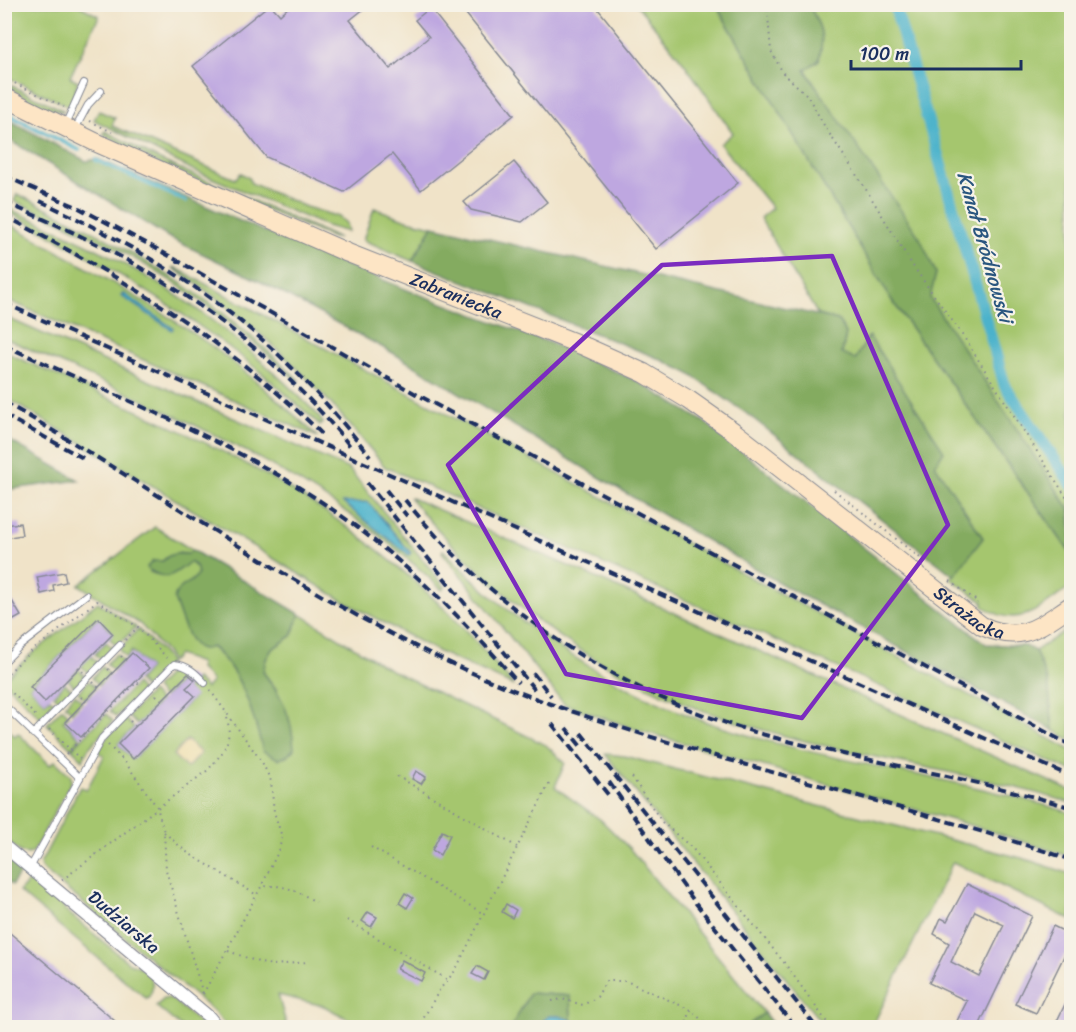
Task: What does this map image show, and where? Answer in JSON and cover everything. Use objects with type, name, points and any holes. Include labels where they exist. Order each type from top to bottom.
[{"type":"main road","name":"Zabraniecka","points":[[4,98],[348,253],[586,347],[644,373],[689,400],[733,431],[878,545]]},
{"type":"main road","name":"Strażacka","points":[[878,545],[966,615],[996,632],[1013,635],[1035,629],[1071,605]]},
{"type":"street","name":"Dudziarska","points":[[4,846],[209,1017],[218,1028]]},
{"type":"lane","points":[[69,129],[84,83]]},
{"type":"lane","points":[[69,129],[100,91]]},
{"type":"lane","points":[[4,662],[20,646],[86,595]]},
{"type":"lane","points":[[33,734],[120,645]]},
{"type":"lane","points":[[30,868],[102,738],[174,664],[190,668],[205,683]]},
{"type":"lane","points":[[4,705],[80,778]]},
{"type":"path","points":[[767,4],[771,51],[783,73],[807,94],[825,127],[913,266],[963,336],[1071,506]]},
{"type":"path","points":[[4,677],[27,654],[97,601],[138,627],[174,664]]},
{"type":"path","points":[[120,645],[138,627]]},
{"type":"path","points":[[60,760],[137,682],[147,692]]},
{"type":"path","points":[[102,738],[124,762],[157,807],[164,832],[166,870],[203,994],[261,887],[279,850],[282,837],[274,812],[271,781],[262,762],[205,683]]},
{"type":"path","points":[[53,887],[208,770],[228,742],[230,729],[226,713]]},
{"type":"path","points":[[398,776],[518,847]]},
{"type":"path","points":[[632,777],[662,822],[692,848],[786,965],[831,1028]]},
{"type":"path","points":[[418,1028],[440,989],[455,971],[550,780]]},
{"type":"path","points":[[164,832],[184,851],[256,894]]},
{"type":"path","points":[[371,847],[484,914]]},
{"type":"path","points":[[261,887],[271,885],[289,887],[316,902]]},
{"type":"path","points":[[347,921],[448,980]]},
{"type":"path","points":[[228,951],[273,965],[308,962]]},
{"type":"path","points":[[552,1001],[562,999],[583,1005],[597,997],[606,981],[626,981],[691,1010],[710,1028]]},
{"type":"path","points":[[687,1028],[686,1023],[691,1010]]},
{"type":"highlighted area","points":[[832,256],[948,525],[802,718],[566,674],[448,465],[662,265]]},
{"type":"green space","points":[[4,5],[78,5],[99,16],[70,77],[78,81],[70,107],[5,76]]},
{"type":"green space","points":[[637,5],[716,5],[891,299],[1068,550],[1071,542],[1071,586],[1050,602],[1029,614],[1007,617],[983,606],[983,602],[950,578],[983,538],[935,465],[869,336],[855,360],[842,354],[846,333],[838,320],[818,315],[760,218],[772,208],[720,144],[733,133],[684,63]]},
{"type":"green space","points":[[716,5],[809,5],[819,25],[822,43],[819,60],[805,70],[920,238],[936,273],[930,298],[1070,510],[1072,542],[1069,551],[891,299]]},
{"type":"green space","points":[[809,5],[1071,5],[1071,527],[1070,510],[929,298],[936,273],[805,69],[818,60],[821,43],[821,31]]},
{"type":"green space","points":[[4,82],[65,111],[52,109],[35,102],[5,86]]},
{"type":"green space","points":[[99,111],[115,118],[112,126],[235,179],[241,173],[249,178],[251,183],[271,192],[306,207],[339,217],[346,223],[348,232],[326,226],[193,170],[94,120]]},
{"type":"green space","points":[[5,118],[86,161],[98,159],[254,227],[410,291],[548,342],[637,381],[703,421],[986,644],[1025,646],[1035,651],[1048,682],[1053,730],[792,590],[393,353],[263,283],[168,237],[5,137]]},
{"type":"green space","points":[[105,131],[160,160],[338,238],[333,238],[159,164],[103,134]]},
{"type":"green space","points":[[17,194],[109,240],[176,280],[237,324],[299,380],[297,381],[217,313],[175,283],[101,241],[14,201]]},
{"type":"green space","points":[[374,208],[407,220],[433,226],[412,261],[363,240]]},
{"type":"green space","points":[[9,209],[115,259],[166,288],[228,333],[267,366],[317,414],[323,423],[320,425],[256,368],[190,319],[113,271],[7,211]]},
{"type":"green space","points":[[4,221],[110,281],[188,330],[254,379],[318,437],[5,299]]},
{"type":"green space","points":[[433,226],[838,320],[846,333],[842,353],[855,360],[869,336],[944,451],[935,465],[983,538],[954,576],[750,416],[688,373],[655,357],[412,261]]},
{"type":"green space","points":[[174,267],[1071,750],[1071,771],[385,467],[338,411],[287,359],[233,311]]},
{"type":"green space","points":[[5,317],[349,469],[445,587],[442,590],[394,548],[343,510],[290,476],[178,417],[5,338]]},
{"type":"green space","points":[[5,352],[209,445],[309,501],[373,547],[434,599],[489,656],[514,686],[439,652],[347,603],[5,397]]},
{"type":"green space","points":[[5,438],[79,480],[5,490]]},
{"type":"green space","points":[[409,497],[601,580],[1071,791],[1071,803],[988,781],[778,734],[688,705],[641,684],[597,661],[556,634],[517,604],[444,536]]},
{"type":"green space","points":[[155,527],[192,550],[190,554],[179,553],[167,557],[150,572],[163,576],[172,574],[190,562],[199,570],[192,582],[174,599],[185,629],[202,649],[211,647],[222,657],[239,682],[251,709],[264,751],[277,690],[263,672],[266,659],[272,649],[292,636],[300,614],[389,669],[546,745],[565,763],[555,787],[601,820],[630,849],[764,1013],[746,1027],[573,1027],[570,996],[530,993],[511,1027],[365,1028],[324,1006],[278,995],[287,1027],[228,1027],[211,1009],[41,868],[40,864],[80,787],[87,789],[104,756],[98,752],[106,738],[125,719],[134,728],[118,744],[133,759],[194,697],[186,688],[196,679],[206,688],[212,681],[200,669],[200,663],[178,655],[172,661],[140,624],[79,585]]},
{"type":"green space","points":[[192,550],[300,614],[292,636],[272,649],[266,659],[263,672],[276,690],[289,717],[294,749],[287,756],[278,759],[263,751],[245,695],[232,669],[212,647],[204,649],[197,647],[188,636],[174,599],[175,594],[198,574],[196,566],[190,562],[175,573],[166,576],[161,576],[147,567],[153,561],[163,561],[174,554],[188,554]]},
{"type":"green space","points":[[443,550],[489,594],[537,632],[588,666],[642,695],[698,719],[790,747],[978,788],[1071,813],[1071,857],[987,830],[638,730],[564,704],[442,552]]},
{"type":"green space","points":[[98,602],[136,627],[116,645],[109,638],[113,633],[97,618],[30,687],[45,702],[50,698],[57,705],[43,720],[7,685],[6,678],[29,656]]},
{"type":"green space","points":[[1071,627],[1071,740],[1053,730],[1048,682],[1035,651]]},
{"type":"green space","points":[[138,629],[170,662],[145,688],[138,681],[149,668],[132,651],[126,658],[119,650]]},
{"type":"green space","points":[[106,642],[113,648],[101,660],[95,654]]},
{"type":"green space","points":[[116,654],[123,661],[113,671],[106,664]]},
{"type":"green space","points":[[91,656],[98,663],[88,673],[81,666]]},
{"type":"green space","points":[[102,667],[109,674],[99,685],[92,678]]},
{"type":"green space","points":[[78,669],[85,676],[75,687],[68,680]]},
{"type":"green space","points":[[176,671],[184,678],[163,698],[155,688],[170,673]]},
{"type":"green space","points":[[89,681],[96,687],[85,699],[78,692]]},
{"type":"green space","points":[[65,683],[72,690],[60,702],[54,695]]},
{"type":"green space","points":[[136,684],[142,691],[116,717],[110,711]]},
{"type":"green space","points":[[151,692],[160,701],[137,725],[128,716]]},
{"type":"green space","points":[[75,694],[82,701],[72,712],[65,705]]},
{"type":"green space","points":[[62,708],[69,715],[63,721],[80,738],[71,748],[47,724]]},
{"type":"green space","points":[[106,714],[113,721],[88,749],[83,760],[72,749]]},
{"type":"green space","points":[[4,726],[15,736],[18,733],[50,765],[55,761],[71,776],[71,782],[33,852],[29,854],[18,850],[5,838]]},
{"type":"green space","points":[[605,754],[624,756],[1025,859],[1071,874],[1071,920],[953,862],[872,1027],[825,1027]]},
{"type":"green space","points":[[4,854],[20,869],[12,885],[5,880]]},
{"type":"green space","points":[[29,881],[45,887],[59,900],[65,910],[129,963],[142,968],[150,976],[152,987],[147,999],[19,892]]},
{"type":"green space","points":[[530,993],[570,996],[571,1020],[561,1017],[552,1018],[536,1027],[511,1028]]},
{"type":"green space","points":[[169,998],[204,1027],[181,1027],[156,1006]]},
{"type":"green space","points":[[764,1013],[775,1027],[746,1027]]},
{"type":"sand","points":[[187,740],[201,753],[187,768],[173,755]]},
{"type":"water","points":[[123,293],[173,328],[172,330],[121,296]]},
{"type":"water","points":[[368,502],[411,553],[409,555],[343,503]]},
{"type":"water","points":[[549,1016],[571,1020],[574,1026],[536,1027]]},
{"type":"building","points":[[270,4],[280,15],[292,4],[370,4],[350,20],[390,69],[429,37],[415,20],[430,8],[514,115],[421,190],[392,154],[344,192],[266,157],[193,66]]},
{"type":"building","points":[[458,4],[594,4],[738,183],[656,249]]},
{"type":"building","points":[[514,162],[547,202],[522,222],[471,210],[464,202]]},
{"type":"building","points":[[20,523],[22,535],[4,538],[4,525]]},
{"type":"building","points":[[64,572],[66,582],[53,585],[54,591],[41,594],[37,577]]},
{"type":"building","points":[[12,601],[21,616],[12,621],[4,606]]},
{"type":"building","points":[[98,618],[113,634],[45,702],[30,687]]},
{"type":"building","points":[[132,653],[149,668],[81,737],[65,722]]},
{"type":"building","points":[[188,674],[195,680],[186,688],[195,696],[133,759],[118,744]]},
{"type":"building","points":[[416,771],[426,777],[421,784],[412,779]]},
{"type":"building","points":[[442,831],[450,835],[440,855],[432,850]]},
{"type":"building","points":[[967,884],[1032,916],[978,1028],[970,1028],[957,1021],[967,1001],[929,983],[949,943],[934,934],[941,918],[947,921]],"holes":[[[975,911],[1004,925],[979,976],[951,962]]]},
{"type":"building","points":[[405,893],[413,898],[407,908],[399,903]]},
{"type":"building","points":[[506,904],[516,910],[512,918],[502,912]]},
{"type":"building","points":[[368,912],[377,917],[371,927],[362,921]]},
{"type":"building","points":[[1053,926],[1071,935],[1071,957],[1065,954],[1036,1013],[1015,1004]]},
{"type":"building","points":[[4,928],[115,1021],[109,1028],[4,1028]]},
{"type":"building","points":[[402,960],[425,973],[421,981],[397,969]]},
{"type":"building","points":[[477,966],[488,972],[484,980],[472,974]]},
{"type":"building","points":[[1071,992],[1071,1028],[1064,1028],[1056,1023]]},
{"type":"waterway","name":"Kanał Bródnowski","points":[[894,4],[1005,386],[1072,485]]},
{"type":"waterway","points":[[4,112],[79,150]]},
{"type":"waterway","points":[[96,160],[186,201]]},
{"type":"railway","points":[[4,176],[77,207],[146,243],[416,394],[1072,746]]},
{"type":"railway","points":[[40,201],[141,253],[235,317],[302,378],[370,456]]},
{"type":"railway","points":[[4,202],[112,252],[179,291],[271,362],[299,389],[350,446]]},
{"type":"railway","points":[[4,215],[114,276],[177,316],[252,372],[322,434]]},
{"type":"railway","points":[[4,303],[1072,777]]},
{"type":"railway","points":[[4,345],[201,434],[314,497],[370,538],[423,582],[472,631],[518,683]]},
{"type":"railway","points":[[4,402],[343,608],[401,639],[493,682],[590,718],[1072,860]]},
{"type":"railway","points":[[4,415],[83,458]]},
{"type":"railway","points":[[367,483],[535,690]]},
{"type":"railway","points":[[386,490],[407,516]]},
{"type":"railway","points":[[405,500],[443,543],[484,583],[527,619],[573,650],[621,678],[672,702],[780,739],[1000,788],[1072,808]]},
{"type":"railway","points":[[533,673],[551,696]]},
{"type":"railway","points":[[552,724],[610,797]]},
{"type":"railway","points":[[566,728],[583,749]]},
{"type":"railway","points":[[581,733],[817,1028]]},
{"type":"railway","points":[[609,782],[694,901],[796,1028]]}]
